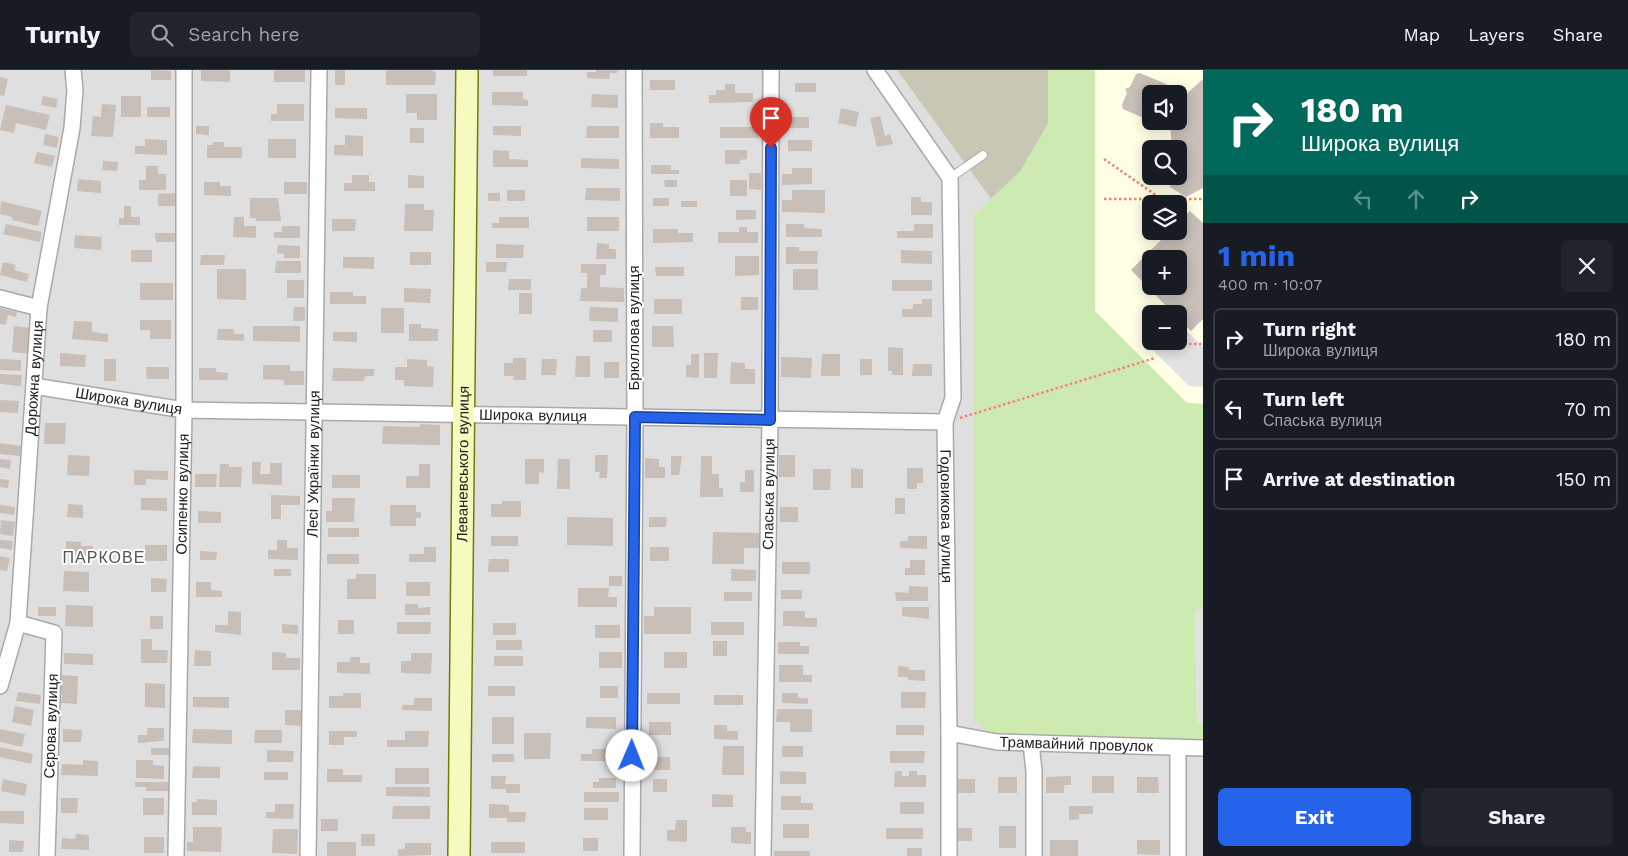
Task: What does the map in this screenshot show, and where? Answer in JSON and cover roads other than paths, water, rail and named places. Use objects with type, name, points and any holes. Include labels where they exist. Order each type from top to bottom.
[{"type":"street","name":"Дорожна вулиця","points":[[0,686],[18,623],[39,308],[72,128],[75,90],[73,70]]},
{"type":"street","name":"Осипенко вулиця","points":[[176,856],[184,410],[184,70]]},
{"type":"street","name":"Лесі Українки вулиця","points":[[308,856],[319,70]]},
{"type":"street","name":"Леваневського вулиця","points":[[459,856],[467,70]]},
{"type":"street","name":"Брюллова вулиця","points":[[632,856],[635,417],[634,70]]},
{"type":"street","name":"Спаська вулиця","points":[[763,856],[770,420],[771,70]]},
{"type":"street","points":[[875,70],[950,178]]},
{"type":"street","name":"Годовикова вулиця","points":[[949,856],[950,733],[945,422],[953,398],[950,178]]},
{"type":"street","points":[[0,298],[39,308]]},
{"type":"street","name":"Широка вулиця","points":[[34,386],[184,410],[945,422]]},
{"type":"street","name":"Сєрова вулиця","points":[[18,623],[54,633],[47,856]]},
{"type":"street","name":"Трамвайний провулок","points":[[950,733],[997,742],[1203,748]]},
{"type":"street","points":[[1031,743],[1034,771],[1034,856]]},
{"type":"street","points":[[1178,747],[1178,856]]},
{"type":"lane","points":[[950,178],[983,154]]},
{"type":"district","name":"ПАРКОВЕ","points":[[104,557]]}]
